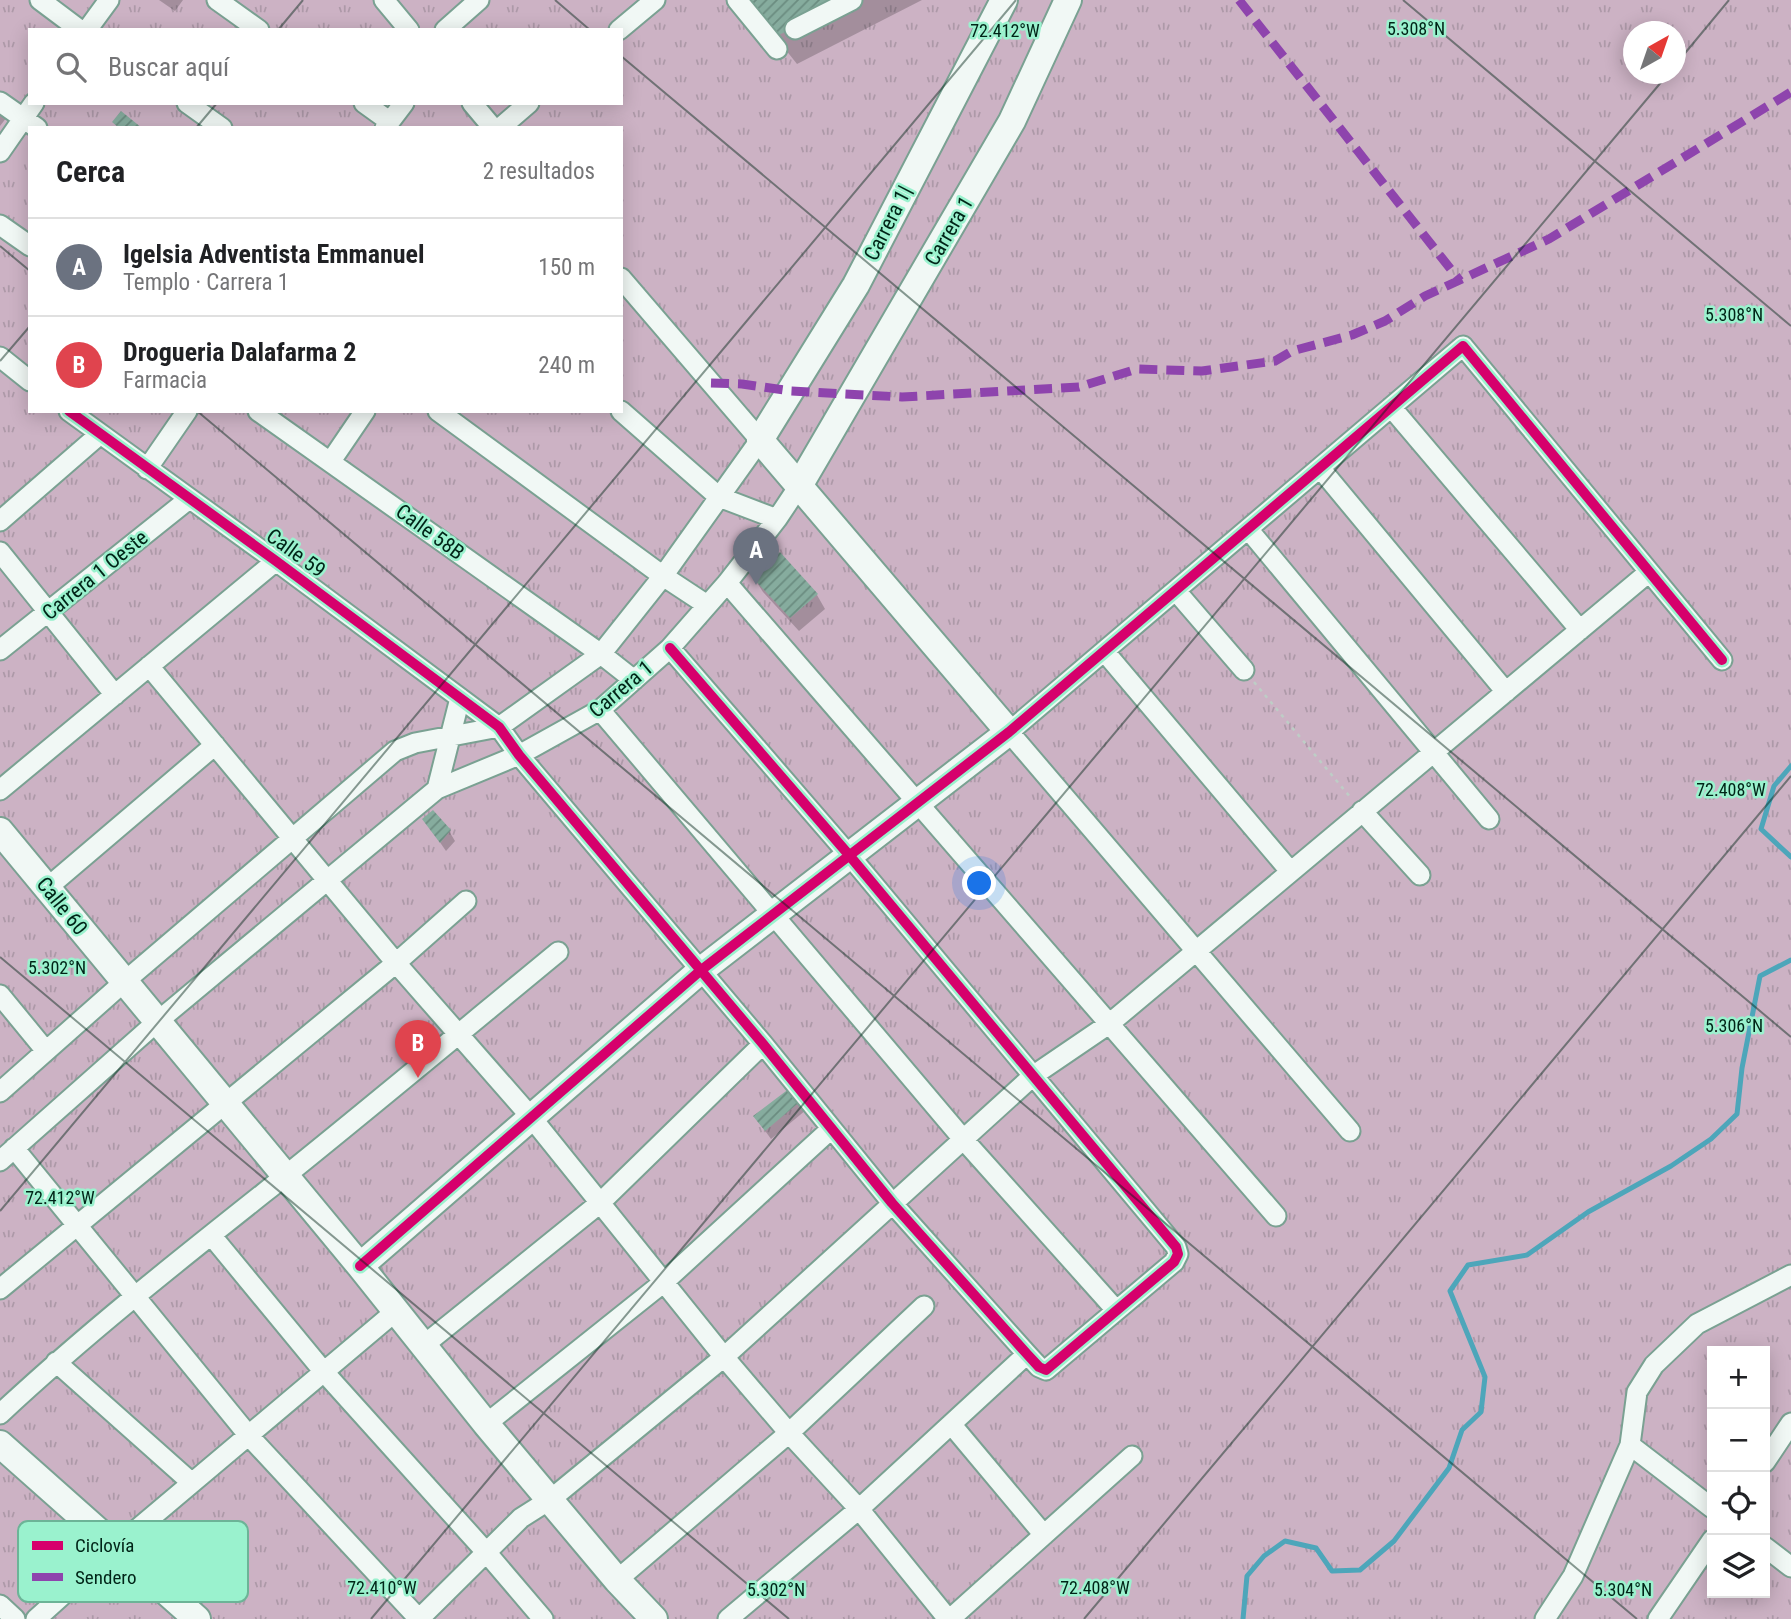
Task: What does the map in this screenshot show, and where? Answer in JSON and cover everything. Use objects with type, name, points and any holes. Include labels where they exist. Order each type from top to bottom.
[{"type":"street","points":[[40,0],[77,28]]},
{"type":"street","points":[[88,28],[109,0]]},
{"type":"street","points":[[217,0],[256,28]]},
{"type":"street","points":[[384,0],[407,28]]},
{"type":"street","points":[[446,28],[479,0]]},
{"type":"street","points":[[621,28],[655,0]]},
{"type":"street","points":[[737,0],[777,49]]},
{"type":"street","points":[[795,29],[852,0]]},
{"type":"street","name":"Carrera 1|","points":[[760,440],[856,285],[1004,0]]},
{"type":"street","name":"Carrera 1","points":[[7,1155],[158,1021],[437,789],[519,755],[600,710],[670,648],[727,583],[799,486],[1012,121],[1068,0]]},
{"type":"street","points":[[0,102],[32,116],[0,152]]},
{"type":"street","points":[[190,105],[219,126]]},
{"type":"street","points":[[366,105],[387,124],[402,105]]},
{"type":"street","points":[[474,105],[491,126]]},
{"type":"street","points":[[502,126],[527,105]]},
{"type":"street","points":[[0,225],[28,245]]},
{"type":"street","points":[[623,280],[1350,1130]]},
{"type":"street","points":[[360,1266],[700,971],[1009,732],[1463,346],[1722,660]]},
{"type":"street","points":[[4,367],[28,380]]},
{"type":"street","points":[[1391,407],[1580,630]]},
{"type":"street","name":"Calle 59","points":[[72,413],[499,727],[519,755],[763,1044],[892,1203],[1027,1354]]},
{"type":"street","points":[[147,469],[186,413]]},
{"type":"street","name":"Calle 58B","points":[[261,413],[634,680]]},
{"type":"street","points":[[331,461],[364,413]]},
{"type":"street","points":[[441,413],[663,576],[707,605]]},
{"type":"street","points":[[623,413],[719,497],[777,519]]},
{"type":"street","points":[[0,521],[99,435]]},
{"type":"street","points":[[0,1092],[124,982],[395,751],[415,743],[499,727],[601,654],[663,576],[760,440]]},
{"type":"street","points":[[1320,468],[1506,692]]},
{"type":"street","name":"Carrera 1 Oeste","points":[[0,650],[189,499]]},
{"type":"street","points":[[1248,529],[1489,819]]},
{"type":"street","points":[[0,552],[115,695]]},
{"type":"street","points":[[0,790],[275,561]]},
{"type":"street","points":[[7,1155],[77,1225],[249,1436],[419,1619],[520,1518],[551,1499],[724,1357],[1034,1075],[1109,1024],[1650,572]]},
{"type":"street","points":[[727,583],[1276,1216]]},
{"type":"street","points":[[1176,591],[1244,670]]},
{"type":"street","points":[[670,648],[1034,1075],[1176,1247],[1178,1254],[1174,1262],[1046,1370],[1039,1367],[1027,1354],[859,1510],[728,1619]]},
{"type":"street","points":[[1104,651],[1290,872]]},
{"type":"street","points":[[149,666],[396,963],[531,1117],[724,1357],[859,1510],[949,1619],[1132,1456]]},
{"type":"street","points":[[437,789],[460,698]]},
{"type":"street","points":[[600,710],[963,1139],[1116,1310]]},
{"type":"street","points":[[47,888],[215,745]]},
{"type":"street","points":[[1362,811],[1420,875]]},
{"type":"street","name":"Calle 60","points":[[0,831],[425,1345],[486,1424],[617,1580],[654,1619]]},
{"type":"street","points":[[0,1289],[396,963],[466,901]]},
{"type":"street","points":[[0,1414],[56,1362],[135,1296],[558,952]]},
{"type":"street","points":[[0,995],[46,1051]]},
{"type":"street","points":[[425,1345],[600,1203],[763,1044]]},
{"type":"street","points":[[486,1424],[664,1282],[831,1129]]},
{"type":"street","points":[[211,1235],[324,1372],[543,1619]]},
{"type":"street","points":[[1545,1619],[1573,1576],[1630,1446],[1637,1392],[1654,1365],[1697,1324],[1791,1275]]},
{"type":"street","points":[[617,1580],[789,1433],[924,1306]]},
{"type":"street","points":[[147,1521],[397,1311]]},
{"type":"street","points":[[56,1362],[192,1483]]},
{"type":"street","points":[[1770,1454],[1791,1423]]},
{"type":"street","points":[[951,1424],[1044,1535]]},
{"type":"street","points":[[0,1444],[87,1521]]},
{"type":"street","points":[[1630,1446],[1707,1504]]},
{"type":"street","points":[[1658,1619],[1707,1546]]},
{"type":"street","points":[[1770,1552],[1791,1567]]},
{"type":"street","points":[[36,1619],[55,1602]]},
{"type":"street","points":[[178,1602],[197,1619]]},
{"type":"street","points":[[0,1605],[15,1619]]},
{"type":"path","points":[[1244,670],[1362,811]]},
{"type":"green space","points":[[0,0],[1791,0],[1791,1619],[0,1619]]},
{"type":"building","points":[[750,0],[848,0],[779,35]]},
{"type":"building","points":[[121,111],[140,126],[117,126],[112,122]]},
{"type":"building","points":[[780,552],[818,594],[790,618],[752,577]]},
{"type":"building","points":[[433,810],[451,830],[440,843],[422,819]]},
{"type":"building","points":[[790,1088],[802,1100],[765,1131],[753,1116]]},
{"type":"waterway","points":[[1791,766],[1774,786],[1761,829],[1791,857]]},
{"type":"waterway","points":[[1243,1619],[1247,1576],[1264,1556],[1285,1541],[1316,1548],[1332,1571],[1360,1570],[1394,1541],[1449,1468],[1462,1430],[1481,1412],[1485,1377],[1450,1291],[1468,1265],[1527,1255],[1588,1212],[1671,1166],[1711,1139],[1737,1114],[1742,1068],[1760,976],[1791,960]]},
{"type":"marked path","points":[[1239,0],[1460,281]]},
{"type":"marked path","points":[[711,383],[791,391],[902,397],[1079,387],[1137,369],[1202,371],[1275,361],[1292,351],[1352,335],[1385,321],[1425,296],[1549,239],[1791,92]]},
{"type":"cycle path","points":[[360,1266],[700,971],[1009,732],[1463,346],[1722,660]]},
{"type":"cycle path","points":[[72,413],[499,727],[519,755],[763,1044],[892,1203],[1027,1354],[1039,1367],[1046,1370],[1174,1262],[1178,1254],[1176,1247],[849,855],[670,648]]},
{"type":"place","name":"Igelsia Adventista Emmanuel","points":[[756,585]]},
{"type":"place","name":"Drogueria Dalafarma 2","points":[[418,1078]]}]
